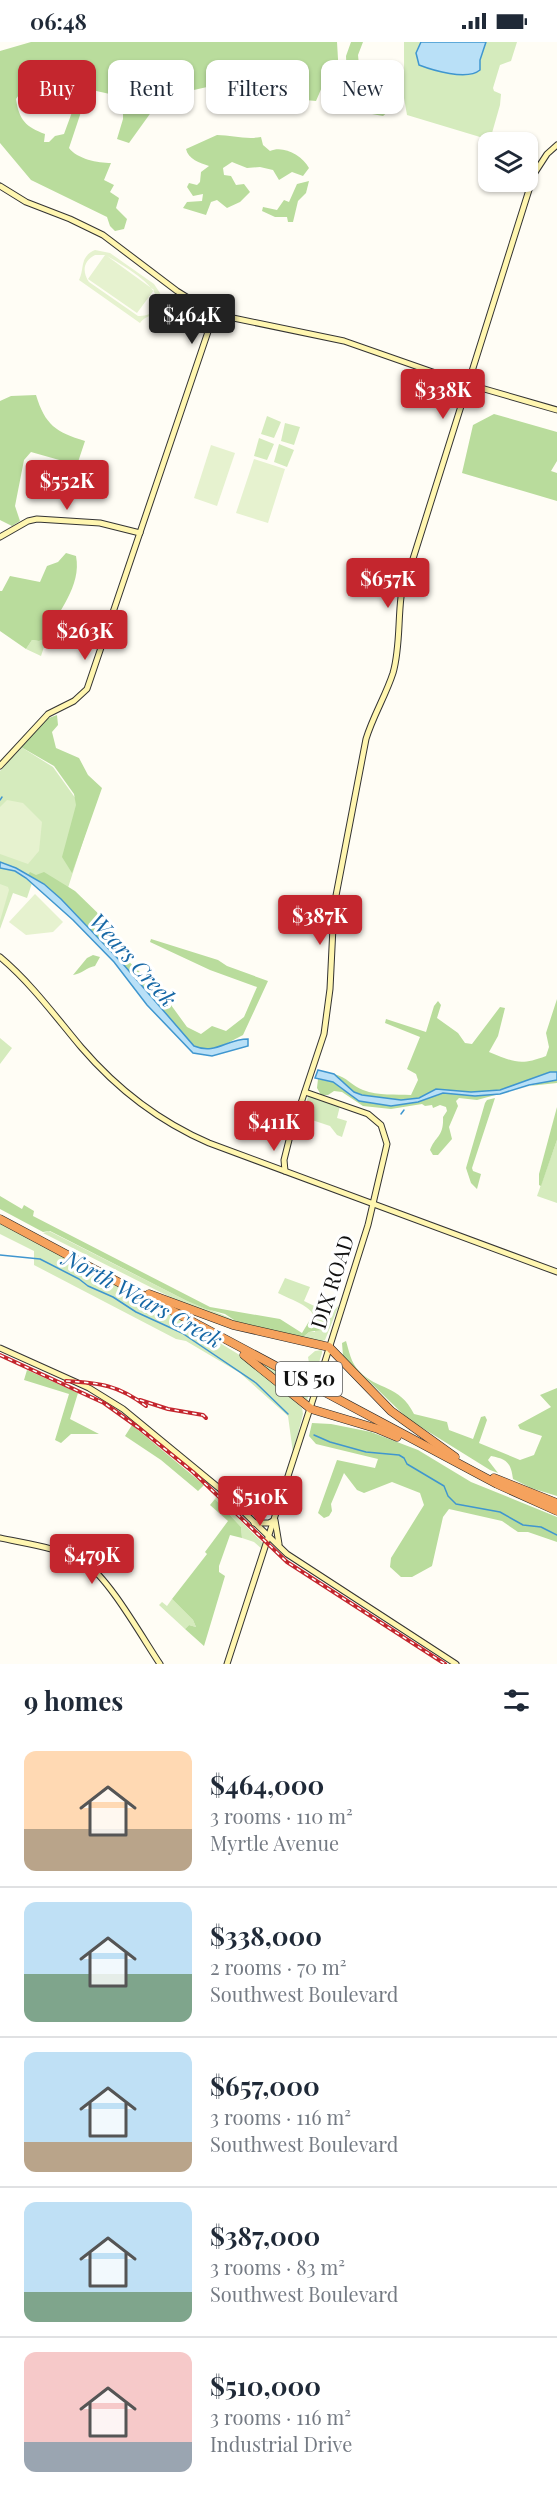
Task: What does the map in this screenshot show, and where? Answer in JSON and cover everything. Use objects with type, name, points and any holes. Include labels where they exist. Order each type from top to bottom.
[{"type":"highway","name":"US 50","points":[[0,1214],[499,1480],[557,1503]]},
{"type":"highway","name":"US 50","points":[[0,1219],[446,1458],[523,1497],[557,1511]]},
{"type":"highway","points":[[149,1294],[233,1325],[329,1347],[391,1411],[455,1457]]},
{"type":"highway","points":[[203,1328],[255,1362],[311,1409],[378,1429],[446,1458]]},
{"type":"main road","points":[[285,1172],[284,1160],[290,1136],[324,1034],[328,1007],[334,906],[366,739],[372,719],[392,675],[397,654],[401,597],[534,174],[557,145]]},
{"type":"main road","points":[[0,186],[26,202],[103,235],[177,291],[214,314],[344,342],[467,384],[557,410]]},
{"type":"main road","points":[[0,766],[48,714],[74,701],[87,689],[214,314]]},
{"type":"main road","points":[[0,537],[28,520],[38,519],[110,525],[140,533]]},
{"type":"main road","points":[[0,957],[35,991],[97,1065],[147,1109],[189,1134],[285,1172],[557,1272]]},
{"type":"main road","points":[[308,1084],[311,1091],[319,1097]]},
{"type":"main road","name":"DIX ROAD","points":[[227,1664],[311,1409],[374,1204],[377,1183],[387,1149],[383,1129],[375,1119],[364,1112],[305,1092]]},
{"type":"main road","points":[[0,1348],[89,1388],[123,1408],[194,1465],[281,1548],[314,1573],[456,1664]]},
{"type":"main road","points":[[254,1523],[270,1523],[275,1520],[276,1538],[281,1548]]},
{"type":"main road","points":[[0,1538],[60,1553],[82,1561],[92,1568],[105,1582],[160,1664]]},
{"type":"green space","points":[[31,42],[337,42],[338,60],[321,60],[321,89],[316,101],[309,100],[309,60],[206,60],[206,87],[194,90],[194,60],[108,60],[108,94],[96,91],[96,60],[18,60],[18,96],[16,99],[18,114],[33,129],[45,134],[44,142],[49,142],[55,136],[64,134],[71,114],[80,114],[69,148],[82,158],[111,163],[104,180],[114,185],[110,192],[119,198],[116,208],[127,219],[124,229],[115,231],[110,226],[107,217],[31,180],[0,143],[0,51]]},
{"type":"green space","points":[[351,42],[363,42],[358,60],[346,60]]},
{"type":"green space","points":[[404,42],[517,42],[511,61],[500,65],[493,88],[501,94],[492,132],[478,132],[478,136],[407,115],[404,98]]},
{"type":"green space","points":[[123,114],[150,114],[129,143],[117,139]]},
{"type":"green space","points":[[217,135],[261,137],[263,145],[270,151],[281,149],[292,152],[309,168],[303,176],[292,172],[279,180],[273,170],[260,167],[247,168],[232,162],[223,168],[224,175],[231,176],[236,185],[244,184],[250,192],[240,202],[227,208],[217,200],[211,202],[206,215],[183,208],[187,202],[202,201],[203,194],[193,196],[187,187],[189,183],[197,185],[200,182],[201,172],[209,166],[192,158],[186,149]]},
{"type":"green space","points":[[309,181],[306,193],[298,201],[293,222],[288,222],[287,217],[275,217],[262,211],[263,207],[277,210],[284,200],[289,202],[297,184]]},
{"type":"green space","points":[[95,250],[110,253],[154,284],[162,301],[158,310],[140,323],[79,280],[84,259]],"holes":[[[95,255],[105,255],[88,279],[137,313],[153,291],[158,303],[155,310],[147,315],[138,316],[89,282],[85,274],[86,264]],[[107,256],[142,279],[151,288]]]},
{"type":"green space","points":[[36,395],[43,414],[53,426],[85,441],[77,465],[31,452],[24,460],[15,506],[20,521],[12,526],[0,520],[0,401],[11,396]]},
{"type":"green space","points":[[494,414],[557,432],[557,461],[551,471],[557,473],[557,501],[462,473],[473,425]]},
{"type":"green space","points":[[267,416],[281,422],[274,438],[261,434]]},
{"type":"green space","points":[[285,423],[300,427],[294,445],[281,441]]},
{"type":"green space","points":[[259,438],[274,444],[267,460],[254,456]]},
{"type":"green space","points":[[279,444],[294,450],[287,467],[274,462]]},
{"type":"green space","points":[[211,445],[235,453],[217,506],[194,498]]},
{"type":"green space","points":[[254,459],[285,469],[268,523],[236,513]]},
{"type":"green space","points":[[66,553],[76,556],[77,567],[72,588],[47,638],[39,641],[32,640],[26,649],[0,631],[0,591],[10,576],[40,582],[47,566],[58,562]]},
{"type":"green space","points":[[47,638],[41,656],[26,649],[32,640],[39,641]]},
{"type":"green space","points":[[57,715],[58,725],[52,732],[56,748],[79,758],[88,775],[102,788],[72,873],[62,857],[76,805],[74,794],[54,766],[21,747],[46,719]]},
{"type":"green space","points":[[21,747],[53,767],[76,799],[94,807],[66,894],[34,877],[27,898],[13,893],[0,929],[0,771]]},
{"type":"green space","points":[[7,800],[23,803],[42,822],[39,851],[28,864],[0,854],[0,807]]},
{"type":"green space","points":[[30,872],[36,875],[44,872],[75,891],[107,922],[112,932],[114,954],[63,901],[28,875]]},
{"type":"green space","points":[[0,884],[8,887],[9,890],[0,921]]},
{"type":"green space","points":[[35,894],[63,922],[53,932],[26,935],[9,922]]},
{"type":"green space","points":[[151,939],[218,960],[227,966],[268,981],[243,1035],[207,1051],[194,1046],[119,960],[121,942],[127,944],[126,959],[163,994],[187,1027],[201,1034],[212,1026],[226,1031],[244,1017],[257,987],[210,970],[150,942]]},
{"type":"green space","points":[[93,955],[100,957],[95,966],[73,975],[87,958]]},
{"type":"green space","points":[[557,999],[557,1072],[550,1072],[500,1090],[471,1092],[436,1089],[419,1098],[401,1100],[354,1092],[334,1074],[369,1092],[411,1095],[418,1080],[416,1074],[407,1069],[420,1037],[385,1023],[386,1019],[426,1032],[434,1006],[438,1001],[441,1005],[437,1018],[458,1033],[465,1043],[472,1044],[500,1007],[505,1008],[498,1036],[489,1052],[517,1062],[546,1056],[549,1047],[546,1033]]},
{"type":"green space","points":[[0,1038],[12,1048],[0,1064]]},
{"type":"green space","points":[[318,1079],[333,1082],[369,1102],[391,1106],[418,1102],[444,1093],[476,1096],[499,1094],[477,1100],[459,1098],[456,1101],[458,1106],[449,1127],[452,1139],[438,1155],[433,1155],[430,1150],[441,1133],[446,1107],[440,1105],[433,1108],[432,1105],[422,1104],[391,1109],[363,1106],[342,1092],[334,1091],[328,1095],[321,1095],[317,1088]]},
{"type":"green space","points":[[552,1080],[557,1080],[557,1083],[530,1086]]},
{"type":"green space","points":[[308,1096],[340,1106],[337,1118],[347,1121],[342,1137],[337,1135],[330,1126],[303,1117]]},
{"type":"green space","points":[[495,1098],[472,1168],[473,1171],[481,1174],[477,1189],[471,1183],[466,1168],[485,1103]]},
{"type":"green space","points":[[557,1107],[557,1140],[541,1186],[539,1185],[539,1174]]},
{"type":"green space","points":[[557,1140],[557,1203],[537,1196]]},
{"type":"green space","points":[[0,1196],[22,1209],[24,1205],[34,1211],[33,1216],[210,1307],[280,1319],[302,1333],[314,1313],[317,1324],[322,1323],[325,1326],[321,1330],[309,1332],[302,1338],[240,1324],[225,1314],[187,1301],[50,1231],[43,1232],[0,1209]]},
{"type":"green space","points":[[0,1223],[197,1329],[238,1354],[266,1375],[302,1408],[303,1414],[293,1453],[288,1416],[240,1373],[186,1341],[176,1339],[34,1265],[34,1251],[0,1234]]},
{"type":"green space","points":[[49,1231],[187,1301],[240,1324],[174,1299],[43,1233]]},
{"type":"green space","points":[[285,1278],[310,1287],[304,1301],[331,1314],[339,1305],[325,1340],[320,1342],[302,1338],[309,1332],[315,1332],[316,1324],[311,1311],[278,1293]]},
{"type":"green space","points":[[346,1341],[356,1368],[366,1377],[402,1397],[414,1414],[447,1422],[449,1430],[473,1439],[481,1417],[485,1416],[487,1420],[479,1443],[520,1460],[534,1455],[542,1436],[520,1429],[518,1425],[551,1407],[540,1395],[557,1388],[557,1496],[531,1488],[513,1479],[509,1465],[501,1459],[491,1456],[488,1460],[498,1473],[490,1470],[408,1419],[343,1356],[342,1343]]},
{"type":"green space","points":[[322,1350],[314,1378],[306,1371],[309,1363],[308,1357],[315,1351]]},
{"type":"green space","points":[[252,1356],[310,1388],[307,1401],[306,1401]]},
{"type":"green space","points":[[335,1362],[339,1367],[336,1375],[338,1382],[323,1383],[330,1364]]},
{"type":"green space","points":[[27,1370],[78,1393],[70,1419],[99,1434],[71,1434],[61,1443],[55,1440],[69,1394],[24,1380]]},
{"type":"green space","points":[[312,1423],[331,1424],[371,1432],[418,1450],[471,1482],[557,1517],[557,1542],[528,1532],[518,1532],[502,1521],[449,1509],[443,1517],[432,1566],[412,1577],[401,1577],[390,1567],[391,1558],[424,1505],[420,1493],[392,1482],[364,1493],[357,1490],[344,1473],[331,1504],[332,1511],[324,1518],[318,1513],[337,1460],[375,1468],[378,1459],[316,1444],[309,1436]]},
{"type":"green space","points":[[132,1425],[204,1485],[198,1491],[161,1460],[125,1436]]},
{"type":"green space","points":[[216,1497],[263,1543],[262,1549],[254,1542],[242,1538],[241,1527],[215,1499]]},
{"type":"green space","points":[[215,1499],[241,1527],[242,1538],[230,1535],[219,1566],[219,1572],[225,1576],[204,1646],[185,1629],[189,1625],[196,1627],[193,1620],[172,1599],[207,1554],[205,1552],[228,1521],[210,1505]]},
{"type":"green space","points":[[172,1599],[193,1620],[196,1627],[189,1625],[185,1629],[159,1605],[162,1602],[167,1606]]},
{"type":"water","points":[[421,42],[486,42],[480,60],[480,70],[467,75],[458,75],[419,65],[416,53]]},
{"type":"water","points":[[0,862],[44,884],[61,899],[123,964],[194,1046],[209,1049],[248,1039],[248,1046],[212,1056],[193,1053],[147,1005],[114,962],[73,920],[26,878],[15,871],[0,868]]},
{"type":"water","points":[[318,1070],[334,1074],[354,1092],[362,1095],[401,1100],[419,1098],[436,1089],[471,1092],[500,1090],[550,1072],[557,1072],[557,1080],[529,1085],[500,1094],[475,1096],[443,1093],[418,1102],[391,1106],[359,1101],[333,1082],[315,1078]]},
{"type":"waterway","points":[[401,1114],[404,1110]]},
{"type":"waterway","name":"North Wears Creek","points":[[0,1255],[40,1259],[113,1297],[136,1312],[182,1333],[256,1383],[288,1414]]},
{"type":"waterway","name":"North Wears Creek","points":[[314,1435],[366,1452],[399,1455],[407,1464],[444,1486],[448,1496],[456,1504],[500,1512],[523,1525],[541,1527],[557,1535]]},
{"type":"railway","points":[[0,1355],[104,1403],[193,1472],[287,1562],[445,1664]]},
{"type":"railway","points":[[66,1381],[108,1386],[146,1406]]},
{"type":"railway","points":[[140,1400],[168,1409],[203,1415],[206,1418]]},
{"type":"water label","name":"Wears Creek","points":[[133,960]]}]
